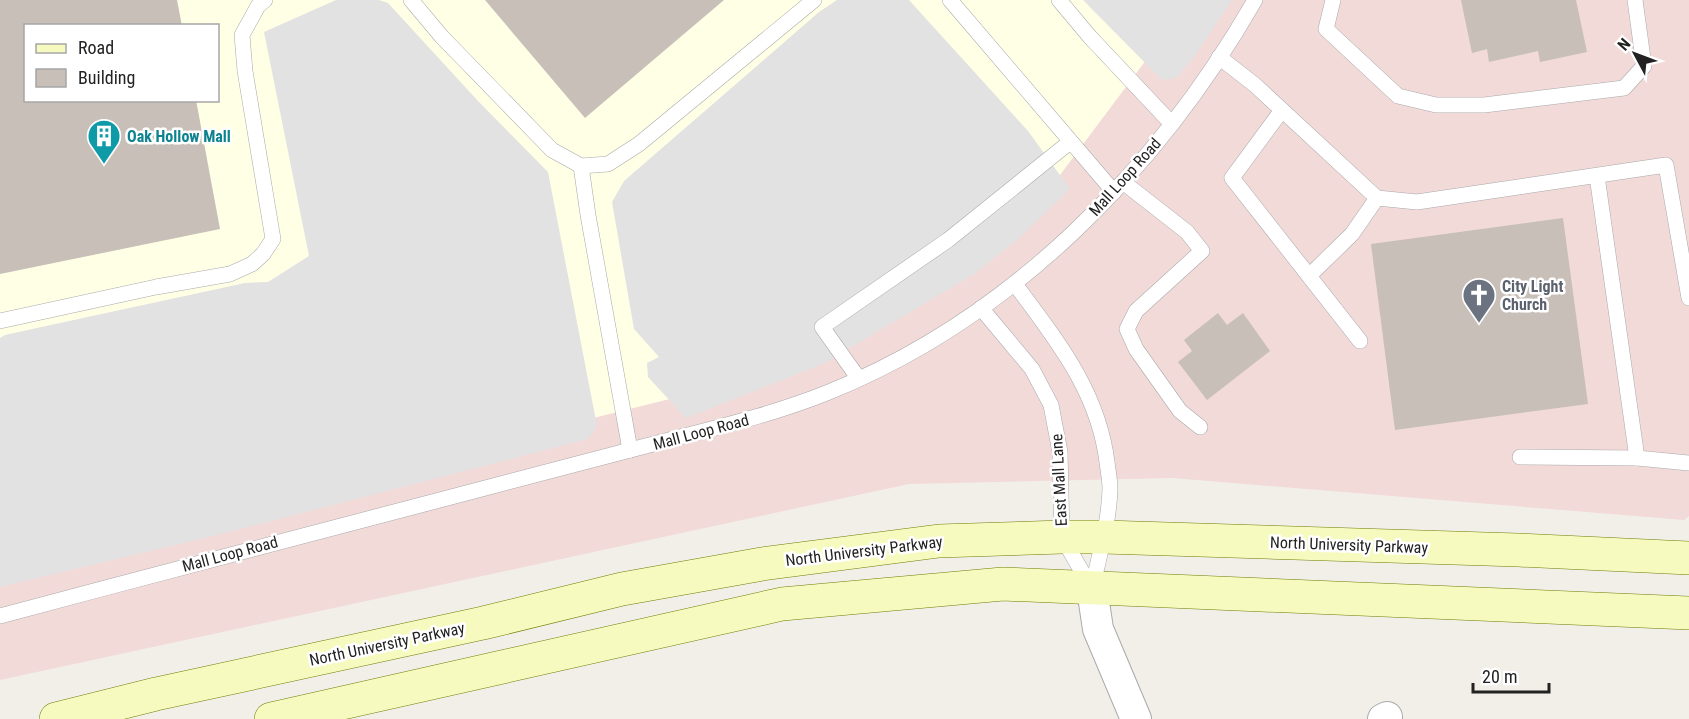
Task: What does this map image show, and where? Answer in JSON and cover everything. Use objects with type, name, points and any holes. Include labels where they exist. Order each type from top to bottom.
[{"type":"main road","name":"North University Parkway","points":[[56,719],[156,694],[483,623],[622,589],[762,564],[939,541],[1104,537],[1518,550],[1689,558]]},
{"type":"main road","points":[[271,719],[782,604],[1003,584],[1689,613]]},
{"type":"street","points":[[1092,589],[1098,629],[1136,719]]},
{"type":"lane","points":[[0,321],[156,287],[230,274],[252,264],[262,254],[273,239],[247,83],[242,35],[258,6],[265,0]]},
{"type":"lane","points":[[411,0],[442,37],[552,150],[581,166],[608,165],[639,144],[814,0]]},
{"type":"lane","points":[[950,0],[1070,142],[1118,187],[1186,232],[1202,251],[1136,311],[1127,329],[1136,349],[1180,411],[1200,427]]},
{"type":"lane","points":[[1059,0],[1090,37],[1172,123]]},
{"type":"lane","name":"Mall Loop Road","points":[[0,616],[761,417],[859,379],[912,352],[959,324],[1015,284],[1046,258],[1118,187],[1153,148],[1198,89],[1255,0]]},
{"type":"lane","points":[[1333,0],[1326,29],[1398,96],[1436,105],[1484,105],[1624,88],[1644,66],[1635,0]]},
{"type":"lane","points":[[1219,57],[1255,85],[1377,198],[1417,202],[1666,165],[1689,298]]},
{"type":"lane","points":[[1281,110],[1232,178],[1360,341]]},
{"type":"lane","points":[[859,379],[822,327],[948,240],[1070,142]]},
{"type":"lane","points":[[581,166],[630,450]]},
{"type":"lane","points":[[1597,176],[1637,458]]},
{"type":"lane","points":[[1309,276],[1352,234],[1377,198]]},
{"type":"lane","points":[[1015,284],[1062,348],[1083,383],[1097,418],[1106,450],[1110,488],[1104,537],[1092,589]]},
{"type":"lane","name":"East Mall Lane","points":[[981,308],[1032,369],[1051,405],[1060,452],[1062,537],[1092,589]]},
{"type":"lane","points":[[1520,457],[1637,458],[1689,463]]},
{"type":"shaded area","points":[[0,0],[1689,0],[1689,516],[1684,520],[1172,478],[909,484],[0,680]]},
{"type":"shaded area","points":[[0,0],[1191,0],[1060,175],[730,384],[429,459],[0,537]]},
{"type":"shaded area","points":[[336,0],[379,0],[388,3],[478,101],[548,172],[597,426],[588,439],[221,534],[0,587],[0,338],[5,335],[245,283],[268,282],[309,256],[264,32]]},
{"type":"shaded area","points":[[837,0],[909,0],[1028,131],[1070,189],[1017,240],[974,274],[823,364],[686,418],[648,377],[647,363],[659,357],[634,329],[612,202],[624,181],[819,12]]},
{"type":"shaded area","points":[[1083,0],[1232,0],[1194,57],[1176,78],[1162,80]]},
{"type":"building","name":"Oak Hollow Mall","points":[[0,0],[177,0],[182,24],[24,24],[24,102],[196,102],[220,229],[0,274]]},
{"type":"building","points":[[485,0],[724,0],[585,118]]},
{"type":"building","points":[[1461,0],[1576,0],[1587,52],[1540,62],[1538,51],[1489,62],[1487,49],[1472,53]]},
{"type":"building","name":"City Light Church","points":[[1563,218],[1588,404],[1395,430],[1371,244]]},
{"type":"building","points":[[1218,313],[1227,325],[1243,313],[1270,351],[1207,400],[1178,362],[1192,351],[1184,340]]},
{"type":"place","name":"Oak Hollow Mall","points":[[104,165]]},
{"type":"place","name":"City Light Church","points":[[1479,324]]}]
